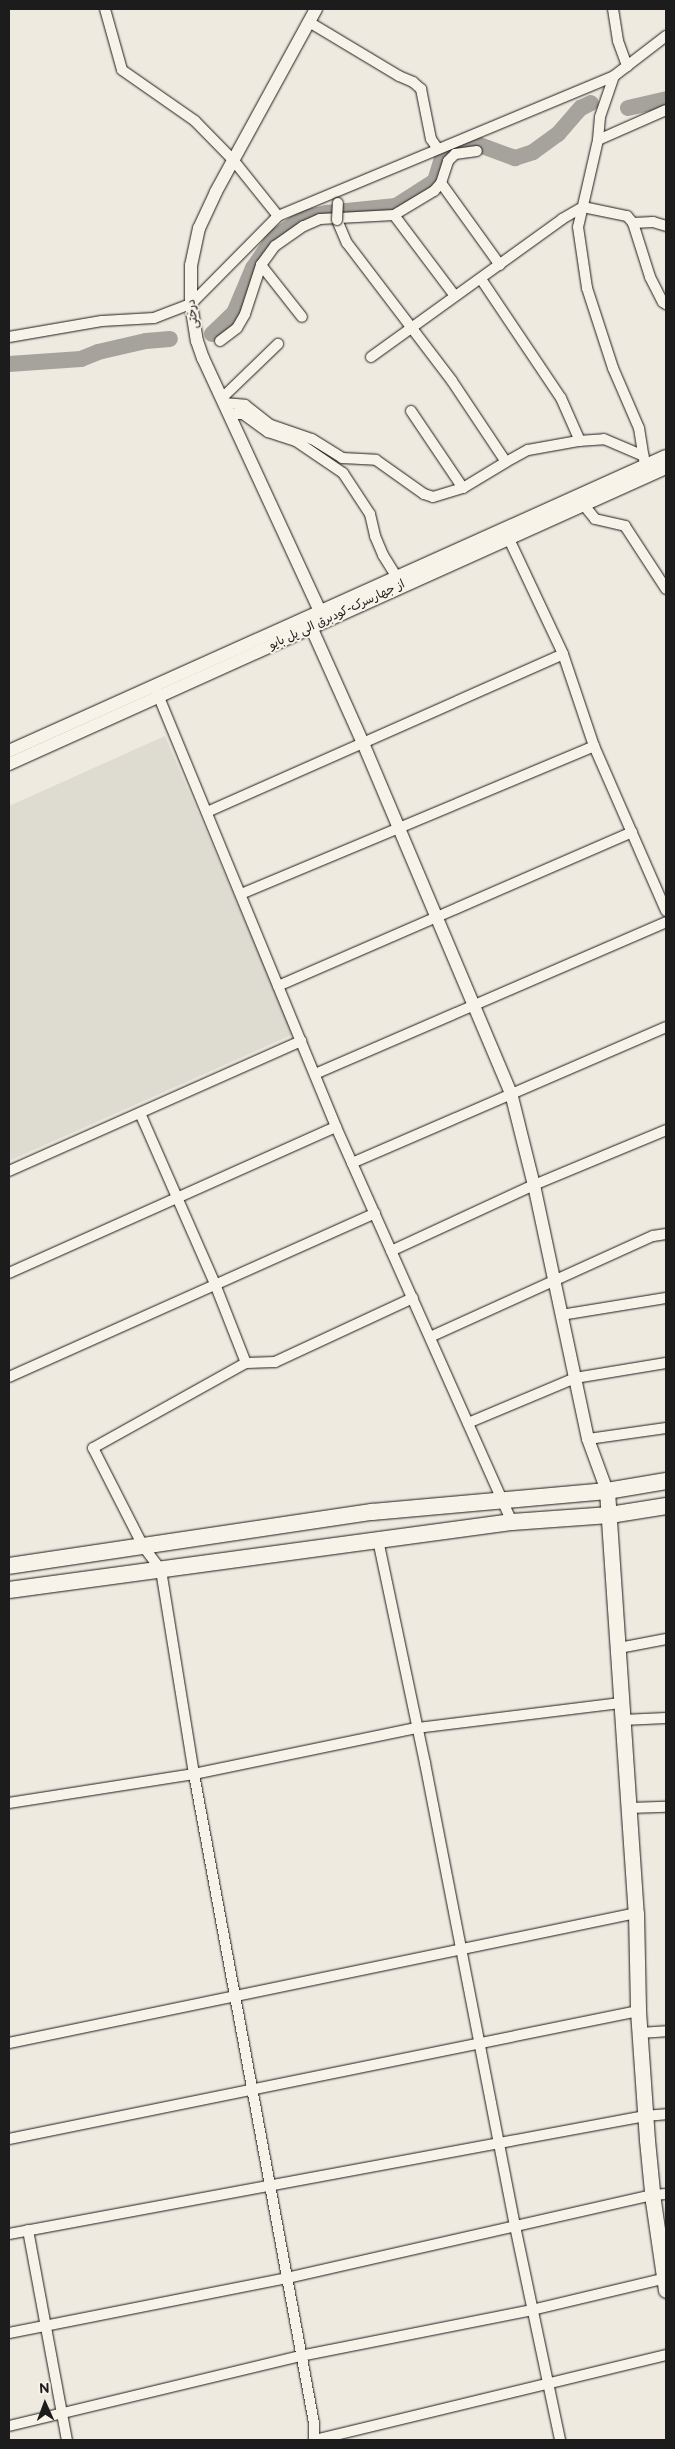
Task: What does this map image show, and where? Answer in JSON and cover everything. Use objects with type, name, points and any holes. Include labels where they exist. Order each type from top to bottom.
[{"type":"main road","points":[[9,1566],[372,1512],[607,1491],[666,1481]]},
{"type":"main road","points":[[607,1491],[636,1913],[638,2011],[645,2116],[659,2194],[666,2282]]},
{"type":"main road","points":[[9,1590],[512,1522],[610,1516],[666,1506]]},
{"type":"street","points":[[105,9],[122,70],[195,121],[234,161],[278,216]]},
{"type":"street","name":"درختی","points":[[316,9],[199,228],[191,265],[191,304],[197,341],[322,617]]},
{"type":"street","points":[[613,9],[618,41],[627,66]]},
{"type":"street","points":[[309,22],[399,76],[413,82],[421,89],[431,139],[438,148]]},
{"type":"street","points":[[9,337],[102,321],[154,318],[191,304],[278,216],[614,76],[666,36]]},
{"type":"street","points":[[614,76],[600,117],[598,140],[578,227],[587,288],[613,368],[639,428],[644,461]]},
{"type":"street","points":[[598,140],[666,110]]},
{"type":"street","points":[[220,341],[237,328],[245,314],[261,265],[275,246],[304,226],[320,219],[394,215],[434,191],[441,183],[448,161],[456,154],[477,151]]},
{"type":"street","points":[[441,183],[500,265]]},
{"type":"street","points":[[339,189],[337,220],[347,243],[452,381],[506,462]]},
{"type":"street","points":[[371,356],[481,279],[562,219],[583,207],[627,216],[633,222],[650,277],[663,302],[666,304]]},
{"type":"street","points":[[394,215],[455,296]]},
{"type":"street","points":[[633,222],[653,222],[666,226]]},
{"type":"street","points":[[261,265],[302,318]]},
{"type":"street","points":[[481,279],[561,398],[580,441]]},
{"type":"street","points":[[225,405],[278,344]]},
{"type":"street","points":[[225,405],[246,405],[271,425],[342,458],[376,460],[424,494],[433,497],[463,488],[528,450],[580,441],[604,439],[644,461]]},
{"type":"street","points":[[411,411],[463,488]]},
{"type":"street","points":[[309,444],[343,473],[370,514],[383,554],[397,577]]},
{"type":"street","name":"از جهارسرک-کودبرق الی پل بایو","points":[[322,617],[397,577],[644,461],[666,456]]},
{"type":"street","name":"از جهارسرک-کودبرق الی پل بایو","points":[[9,751],[157,691],[322,617],[666,468]]},
{"type":"street","points":[[584,504],[595,519],[625,526],[666,590]]},
{"type":"street","points":[[508,537],[563,654],[594,746],[666,911]]},
{"type":"street","points":[[309,623],[363,743],[476,1006],[511,1093],[534,1185],[553,1282],[588,1439],[607,1491]]},
{"type":"street","points":[[207,812],[563,654]]},
{"type":"street","points":[[157,691],[336,1126],[512,1522]]},
{"type":"street","name":"از جهارسرک-کودبرق الی پل بایو","points":[[9,764],[157,691]]},
{"type":"street","points":[[240,894],[594,746]]},
{"type":"street","points":[[278,986],[632,832]]},
{"type":"street","points":[[315,1074],[476,1006],[666,922]]},
{"type":"street","points":[[352,1163],[666,1027]]},
{"type":"street","points":[[9,1171],[301,1041]]},
{"type":"street","points":[[140,1113],[215,1284],[246,1362]]},
{"type":"street","points":[[9,1272],[336,1126]]},
{"type":"street","points":[[391,1251],[534,1185],[666,1130]]},
{"type":"street","points":[[9,1377],[375,1213]]},
{"type":"street","points":[[430,1336],[653,1236],[666,1234]]},
{"type":"street","points":[[412,1298],[275,1362],[246,1362],[93,1448],[143,1546],[161,1570],[194,1774],[300,2356],[314,2423],[314,2440],[666,2356]]},
{"type":"street","points":[[561,1315],[666,1298]]},
{"type":"street","points":[[468,1423],[575,1378],[666,1363]]},
{"type":"street","points":[[588,1439],[666,1428]]},
{"type":"street","points":[[378,1540],[461,1949],[514,2226],[560,2440]]},
{"type":"street","points":[[619,1648],[666,1639]]},
{"type":"street","points":[[9,1803],[194,1774],[417,1728],[621,1703]]},
{"type":"street","points":[[623,1720],[666,1718]]},
{"type":"street","points":[[629,1808],[666,1807]]},
{"type":"street","points":[[9,2043],[636,1913]]},
{"type":"street","points":[[9,2139],[638,2011]]},
{"type":"street","points":[[640,2033],[666,2031]]},
{"type":"street","points":[[9,2234],[645,2116],[666,2114]]},
{"type":"street","points":[[9,2333],[46,2324],[287,2278],[659,2194]]},
{"type":"street","points":[[28,2230],[67,2440]]},
{"type":"street","points":[[9,2426],[62,2411],[300,2356],[666,2282]]},
{"type":"shaded area","points":[[165,736],[294,1034],[9,1161],[9,806]]},
{"type":"waterway","points":[[628,108],[666,99]]},
{"type":"waterway","points":[[212,334],[234,313],[253,268],[275,237],[303,218],[327,213],[396,206],[435,181],[444,151],[474,143],[515,158],[533,152],[558,134],[581,108],[591,103]]},
{"type":"waterway","points":[[9,364],[81,359],[98,352],[146,341],[170,339]]}]
